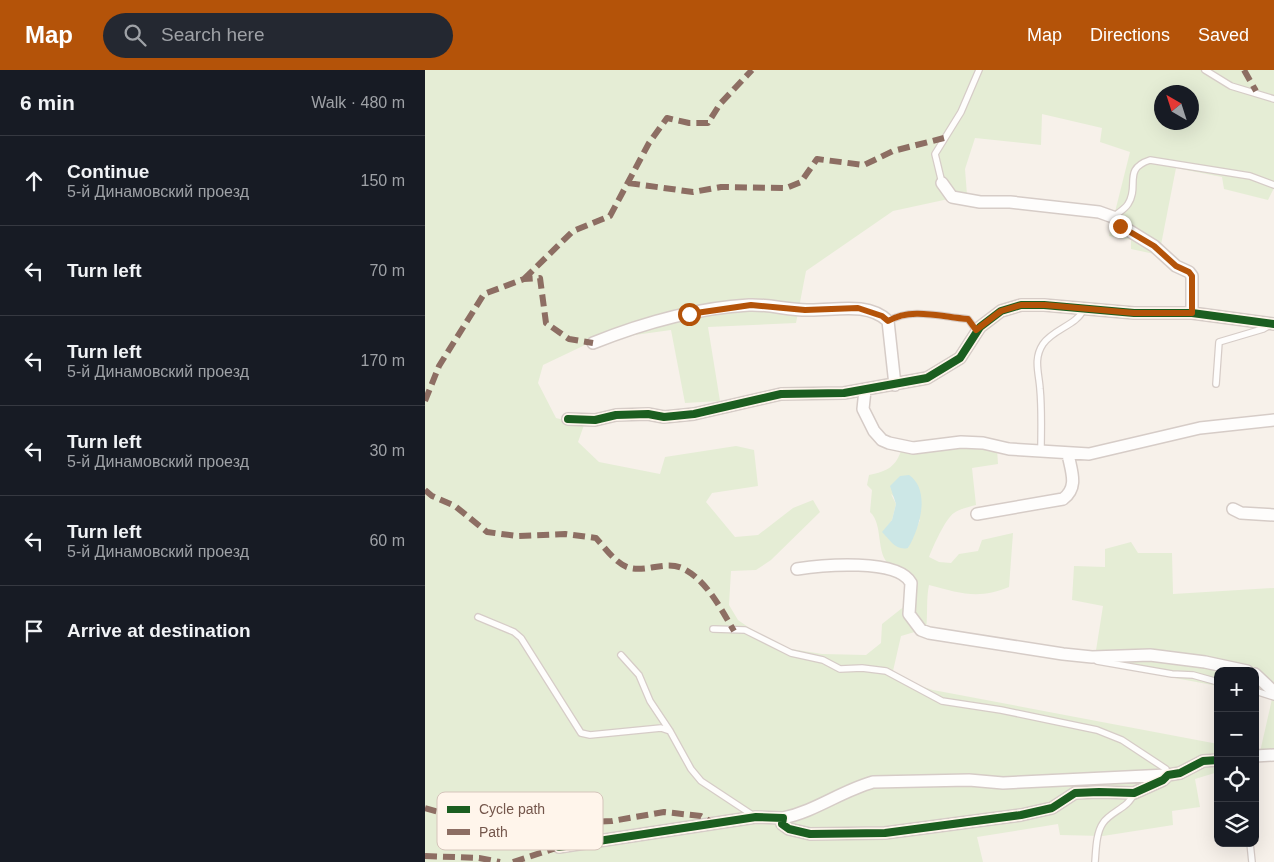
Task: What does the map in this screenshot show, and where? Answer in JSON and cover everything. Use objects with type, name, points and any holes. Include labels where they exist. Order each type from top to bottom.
[{"type":"street","points":[[941,183],[952,197],[980,202],[1009,202],[1099,212],[1113,217],[1127,230],[1154,246],[1176,266],[1189,272],[1192,276],[1192,313]]},
{"type":"street","points":[[593,343],[639,325],[689,314],[751,305],[805,310],[858,308],[882,316],[888,321],[895,385]]},
{"type":"street","points":[[568,419],[595,420],[615,415],[648,414],[664,417],[719,409],[781,394],[865,390],[927,378],[960,358],[976,330],[1001,311],[1021,305],[1045,305],[1083,310],[1192,313],[1272,325]]},
{"type":"street","points":[[865,390],[863,409],[874,431],[882,440],[913,448],[961,442],[983,443],[1002,448],[1089,454],[1200,428],[1274,420]]},
{"type":"street","points":[[977,514],[1063,499],[1071,493],[1074,487],[1068,454]]},
{"type":"street","points":[[1233,509],[1241,513],[1274,515]]},
{"type":"street","points":[[797,569],[839,565],[886,567],[902,574],[911,583],[909,614],[921,630],[929,633],[1063,654],[1092,657],[1150,655],[1228,667]]},
{"type":"street","points":[[1259,678],[1274,692]]},
{"type":"street","points":[[1259,756],[1274,755]]},
{"type":"street","points":[[603,840],[756,817],[783,818],[818,808],[858,787],[873,782],[969,780],[1003,783],[1168,775],[1180,772],[1203,761],[1214,760]]},
{"type":"street","points":[[783,818],[782,824],[789,829],[811,834],[885,833],[1021,815],[1052,808],[1075,793],[1134,794],[1163,780],[1168,775]]},
{"type":"lane","points":[[941,183],[935,154],[961,112],[979,70]]},
{"type":"lane","points":[[1205,70],[1231,86],[1274,99]]},
{"type":"lane","points":[[1113,217],[1128,204],[1132,194],[1135,168],[1141,163],[1150,160],[1249,176],[1274,185]]},
{"type":"lane","points":[[1041,451],[1040,388],[1037,356],[1043,343],[1056,331],[1081,316],[1083,310]]},
{"type":"lane","points":[[888,321],[896,317],[924,313],[968,319],[976,330]]},
{"type":"lane","points":[[1216,384],[1219,342],[1272,325]]},
{"type":"lane","points":[[478,618],[514,632],[521,638],[581,733],[590,735],[661,728],[670,731]]},
{"type":"lane","points":[[713,629],[745,630],[791,653],[823,660],[840,669],[862,668],[886,671],[942,701],[1001,710],[1097,730],[1122,740],[1166,769],[1168,775]]},
{"type":"lane","points":[[621,655],[639,675],[650,700],[691,769],[701,781],[756,817]]},
{"type":"lane","points":[[1092,657],[1105,663],[1172,674],[1193,675],[1214,681]]},
{"type":"lane","points":[[1259,692],[1274,697]]},
{"type":"lane","points":[[1095,862],[1099,831],[1102,824],[1121,810],[1134,794]]},
{"type":"lane","points":[[1250,847],[1252,862]]},
{"type":"green space","points":[[425,70],[1274,70],[1274,188],[1268,200],[1224,189],[1222,177],[1176,168],[1159,255],[1131,249],[1131,240],[1109,236],[1130,152],[1100,142],[1102,128],[1042,114],[1041,145],[975,138],[965,169],[967,195],[893,211],[806,271],[796,323],[708,327],[720,401],[685,403],[671,330],[620,337],[585,345],[543,365],[538,383],[556,418],[584,425],[578,442],[599,462],[660,474],[665,457],[736,446],[754,450],[758,486],[712,493],[706,502],[735,537],[758,535],[793,508],[813,500],[820,512],[771,560],[756,570],[731,571],[729,605],[738,620],[785,648],[822,654],[866,655],[881,643],[882,624],[906,605],[918,631],[901,636],[893,671],[911,683],[933,690],[1214,743],[1214,773],[1195,779],[1200,807],[1172,811],[1173,825],[1103,836],[1060,835],[1058,824],[977,837],[983,862],[425,862]]},
{"type":"green space","points":[[962,444],[997,449],[998,464],[972,468],[976,505],[959,510],[951,516],[929,557],[939,562],[951,563],[959,554],[978,551],[982,540],[1013,533],[1009,587],[988,593],[969,594],[929,585],[926,630],[912,613],[915,588],[912,575],[898,570],[885,560],[877,524],[870,512],[872,490],[867,485],[869,475],[886,470],[894,464],[902,448]],"holes":[[[891,494],[920,520],[908,548],[889,539],[883,532],[892,520],[896,504]]]},
{"type":"green space","points":[[1131,542],[1138,553],[1172,553],[1173,594],[1274,588],[1274,758],[1260,752],[1272,699],[1259,695],[1259,667],[1214,667],[1214,685],[1094,663],[1103,606],[1072,600],[1074,566],[1105,567],[1105,549]]},
{"type":"water","points":[[909,475],[916,482],[922,499],[916,530],[908,548],[904,549],[893,544],[882,532],[892,520],[896,504],[890,486],[900,476]]},
{"type":"marked path","points":[[524,279],[573,231],[610,216],[649,143],[667,118],[689,123],[708,123],[720,104],[752,70]]},
{"type":"marked path","points":[[1244,70],[1256,91]]},
{"type":"marked path","points":[[628,183],[693,192],[721,187],[786,188],[801,182],[817,159],[864,165],[893,151],[944,138]]},
{"type":"marked path","points":[[425,401],[439,366],[484,294],[524,279],[540,278],[546,323],[569,339],[593,343]]},
{"type":"marked path","points":[[425,490],[432,496],[455,506],[487,532],[517,536],[565,534],[596,538],[616,560],[630,568],[643,569],[671,566],[684,569],[707,588],[734,631]]},
{"type":"marked path","points":[[425,808],[437,812]]},
{"type":"marked path","points":[[603,821],[664,812],[701,816],[713,823]]},
{"type":"marked path","points":[[513,862],[550,850]]},
{"type":"marked path","points":[[425,856],[479,858],[500,862]]},
{"type":"cycle path","points":[[568,419],[595,420],[616,415],[648,414],[664,417],[694,414],[781,394],[844,393],[927,378],[960,358],[980,327],[1001,311],[1021,305],[1044,305],[1134,313],[1192,313],[1274,324]]},
{"type":"cycle path","points":[[603,840],[756,817],[783,818],[782,824],[789,829],[810,834],[885,833],[1021,815],[1052,808],[1075,793],[1134,793],[1163,780],[1168,775],[1180,773],[1203,761],[1214,760]]},
{"type":"route","points":[[689,314],[751,305],[805,310],[858,308],[873,312],[888,321],[896,317],[924,313],[968,319],[976,330],[1001,311],[1029,304],[1134,313],[1192,313],[1192,276],[1189,272],[1176,266],[1154,246],[1120,226]]}]
